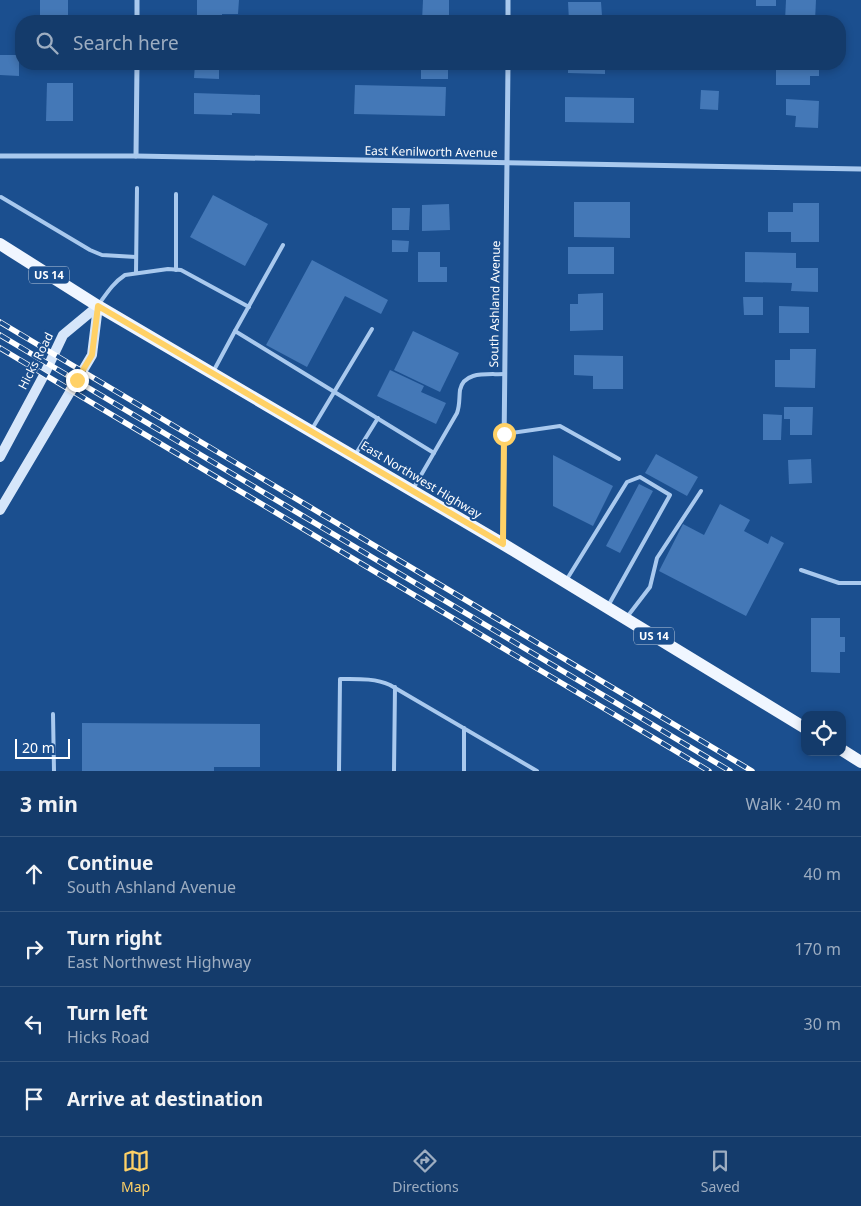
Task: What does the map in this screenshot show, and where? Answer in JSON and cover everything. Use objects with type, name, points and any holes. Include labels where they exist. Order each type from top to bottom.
[{"type":"main road","name":"US 14","points":[[0,244],[98,306]]},
{"type":"main road","name":"East Northwest Highway","points":[[98,306],[503,544],[801,726]]},
{"type":"main road","name":"Hicks Road","points":[[0,456],[44,375],[63,335],[98,306]]},
{"type":"main road","points":[[0,510],[92,355],[98,306]]},
{"type":"main road","points":[[846,753],[861,762]]},
{"type":"street","points":[[137,0],[137,15]]},
{"type":"street","points":[[508,0],[508,15]]},
{"type":"street","points":[[136,156],[137,70]]},
{"type":"street","name":"South Ashland Avenue","points":[[503,544],[508,70]]},
{"type":"street","name":"East Kenilworth Avenue","points":[[0,156],[136,156],[861,169]]},
{"type":"lane","points":[[136,273],[137,188]]},
{"type":"lane","points":[[176,194],[176,270]]},
{"type":"lane","points":[[1,197],[90,250],[102,255],[136,257]]},
{"type":"lane","points":[[212,373],[284,245]]},
{"type":"lane","points":[[98,306],[111,288],[124,275],[168,269],[180,270],[249,307]]},
{"type":"lane","points":[[311,431],[372,329]]},
{"type":"lane","points":[[235,331],[434,453]]},
{"type":"lane","points":[[412,491],[459,408],[460,388],[463,382],[468,377],[475,375],[505,374]]},
{"type":"lane","points":[[354,457],[378,418]]},
{"type":"lane","points":[[504,434],[560,426],[620,458]]},
{"type":"lane","points":[[565,582],[627,482],[640,477],[670,495],[607,608]]},
{"type":"lane","points":[[626,619],[650,587],[657,558],[700,491]]},
{"type":"lane","points":[[801,570],[839,583],[861,584]]},
{"type":"lane","points":[[339,771],[340,679],[381,681],[395,687],[536,771]]},
{"type":"lane","points":[[394,771],[395,687]]},
{"type":"lane","points":[[53,714],[54,771]]},
{"type":"lane","points":[[464,728],[464,771]]},
{"type":"building","points":[[40,0],[68,0],[68,15],[40,15]]},
{"type":"building","points":[[197,0],[239,0],[238,14],[197,15]]},
{"type":"building","points":[[423,0],[449,0],[449,15],[422,15]]},
{"type":"building","points":[[756,0],[776,0],[776,6],[756,6]]},
{"type":"building","points":[[786,0],[816,0],[815,15],[785,15]]},
{"type":"building","points":[[568,2],[601,2],[602,15],[569,15]]},
{"type":"building","points":[[0,55],[15,55],[15,70],[19,70],[19,76],[0,75]]},
{"type":"building","points":[[195,70],[219,70],[219,79],[194,78]]},
{"type":"building","points":[[421,70],[448,70],[448,79],[421,79]]},
{"type":"building","points":[[568,70],[605,70],[605,74],[568,73]]},
{"type":"building","points":[[776,70],[819,70],[819,76],[810,76],[810,85],[776,85]]},
{"type":"building","points":[[47,83],[73,83],[73,121],[46,121]]},
{"type":"building","points":[[355,85],[446,87],[445,116],[354,114]]},
{"type":"building","points":[[701,90],[719,91],[718,110],[700,109]]},
{"type":"building","points":[[194,93],[260,95],[260,114],[194,114]]},
{"type":"building","points":[[565,97],[634,98],[634,123],[565,122]]},
{"type":"building","points":[[786,99],[819,101],[818,128],[795,127],[796,116],[786,115]]},
{"type":"building","points":[[213,195],[268,224],[245,266],[190,237]]},
{"type":"building","points":[[574,202],[630,202],[630,238],[574,237]]},
{"type":"building","points":[[793,203],[819,203],[819,242],[791,242],[791,232],[768,232],[768,212],[793,212]]},
{"type":"building","points":[[449,204],[450,230],[422,231],[422,205]]},
{"type":"building","points":[[392,208],[410,208],[409,230],[392,230]]},
{"type":"building","points":[[392,240],[409,241],[408,252],[392,252]]},
{"type":"building","points":[[568,247],[614,247],[614,274],[568,274]]},
{"type":"building","points":[[418,252],[440,252],[440,267],[447,267],[447,282],[418,282]]},
{"type":"building","points":[[745,252],[796,253],[796,268],[818,268],[818,292],[791,291],[792,283],[745,282]]},
{"type":"building","points":[[312,260],[388,300],[381,314],[345,296],[307,367],[266,345]]},
{"type":"building","points":[[603,293],[603,330],[570,331],[570,304],[578,304],[578,294]]},
{"type":"building","points":[[743,297],[763,297],[763,315],[744,315]]},
{"type":"building","points":[[779,306],[809,307],[809,333],[779,333]]},
{"type":"building","points":[[413,331],[459,353],[440,392],[394,370]]},
{"type":"building","points":[[790,349],[816,349],[815,388],[775,387],[775,360],[790,360]]},
{"type":"building","points":[[574,355],[623,356],[623,389],[593,389],[593,376],[574,375]]},
{"type":"building","points":[[390,370],[424,386],[421,392],[446,403],[436,424],[377,396]]},
{"type":"building","points":[[784,407],[813,407],[812,435],[790,435],[790,419],[784,419]]},
{"type":"building","points":[[763,414],[782,415],[781,440],[763,440]]},
{"type":"building","points":[[656,454],[698,477],[687,496],[645,473]]},
{"type":"building","points":[[553,455],[613,486],[593,526],[553,506]]},
{"type":"building","points":[[811,459],[812,483],[789,484],[788,460]]},
{"type":"building","points":[[639,484],[653,491],[620,553],[606,546]]},
{"type":"building","points":[[720,504],[750,520],[744,531],[768,544],[771,536],[784,543],[746,616],[659,571],[683,524],[704,535]]},
{"type":"building","points":[[811,618],[840,618],[840,637],[845,637],[845,652],[840,652],[840,673],[811,672]]},
{"type":"building","points":[[82,723],[260,724],[260,767],[214,767],[214,771],[82,771]]},
{"type":"railway","points":[[0,322],[752,771]]},
{"type":"railway","points":[[0,335],[730,771]]},
{"type":"railway","points":[[0,348],[709,771]]},
{"type":"route","points":[[77,380],[92,355],[98,306],[503,544],[504,434]]}]
